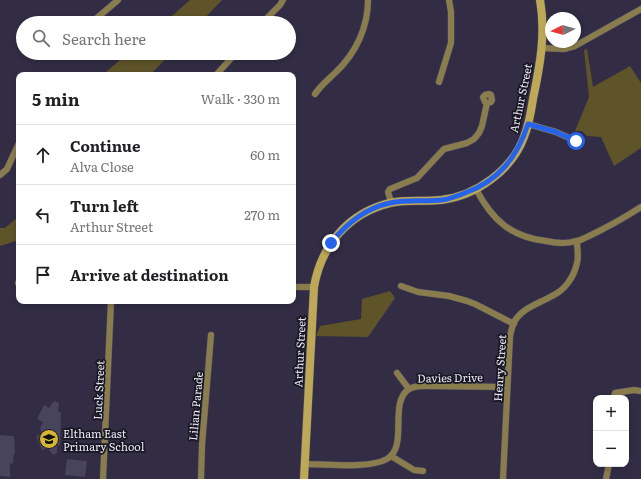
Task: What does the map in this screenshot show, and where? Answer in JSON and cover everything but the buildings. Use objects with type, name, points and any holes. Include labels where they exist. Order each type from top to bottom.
[{"type":"street","points":[[99,16],[118,0]]},
{"type":"street","points":[[269,16],[283,0]]},
{"type":"street","points":[[315,94],[321,86],[348,60],[357,46],[366,21],[368,0]]},
{"type":"street","points":[[439,82],[451,43],[451,12],[449,0]]},
{"type":"street","name":"Arthur Street","points":[[304,479],[314,288],[316,277],[325,252],[339,233],[349,223],[370,210],[391,202],[440,200],[452,198],[476,189],[499,173],[517,150],[524,138],[528,124],[542,48],[543,14],[540,0]]},
{"type":"street","points":[[542,48],[564,49],[575,46],[641,9]]},
{"type":"street","points":[[219,72],[230,60]]},
{"type":"street","points":[[391,202],[388,192],[390,189],[417,178],[444,149],[474,140],[482,126],[487,103]]},
{"type":"street","points":[[528,124],[556,132],[576,141]]},
{"type":"street","points":[[0,175],[8,169],[16,150]]},
{"type":"street","points":[[476,189],[482,202],[493,216],[506,227],[519,235],[535,240],[552,242],[576,242],[599,232],[641,208]]},
{"type":"street","name":"Henry Street","points":[[503,479],[510,336],[514,324],[520,315],[529,307],[554,296],[564,288],[570,280],[578,261],[576,242]]},
{"type":"street","points":[[401,286],[418,292],[449,296],[467,301],[514,324]]},
{"type":"street","points":[[296,287],[314,288]]},
{"type":"street","name":"Luck Street","points":[[103,479],[111,304]]},
{"type":"street","name":"Lilian Parade","points":[[200,479],[211,335]]},
{"type":"street","points":[[397,373],[409,389]]},
{"type":"street","name":"Davies Drive","points":[[391,456],[397,441],[400,402],[404,394],[409,389],[417,386],[507,387]]},
{"type":"street","points":[[615,395],[615,393],[634,390],[641,391]]},
{"type":"street","points":[[305,464],[371,464],[382,461],[391,456],[414,470],[423,471]]},
{"type":"street","points":[[606,479],[608,467]]},
{"type":"shaded area","points":[[190,0],[222,0],[207,16],[172,16]]},
{"type":"shaded area","points":[[587,49],[593,87],[630,66],[641,83],[641,148],[614,166],[601,137],[587,136],[582,131],[575,131],[589,97],[584,50]]},
{"type":"shaded area","points":[[120,60],[164,60],[153,72],[106,72]]},
{"type":"shaded area","points":[[16,219],[16,241],[0,246],[0,228],[5,228]]},
{"type":"shaded area","points":[[390,291],[395,298],[368,337],[316,336],[320,326],[361,319],[362,299]]},
{"type":"place","name":"Eltham East Primary School","points":[[49,439]]},
{"type":"route","points":[[331,243],[349,223],[370,210],[380,206],[391,202],[440,200],[452,198],[476,189],[499,173],[508,162],[524,138],[528,124],[556,132],[576,141]]}]
